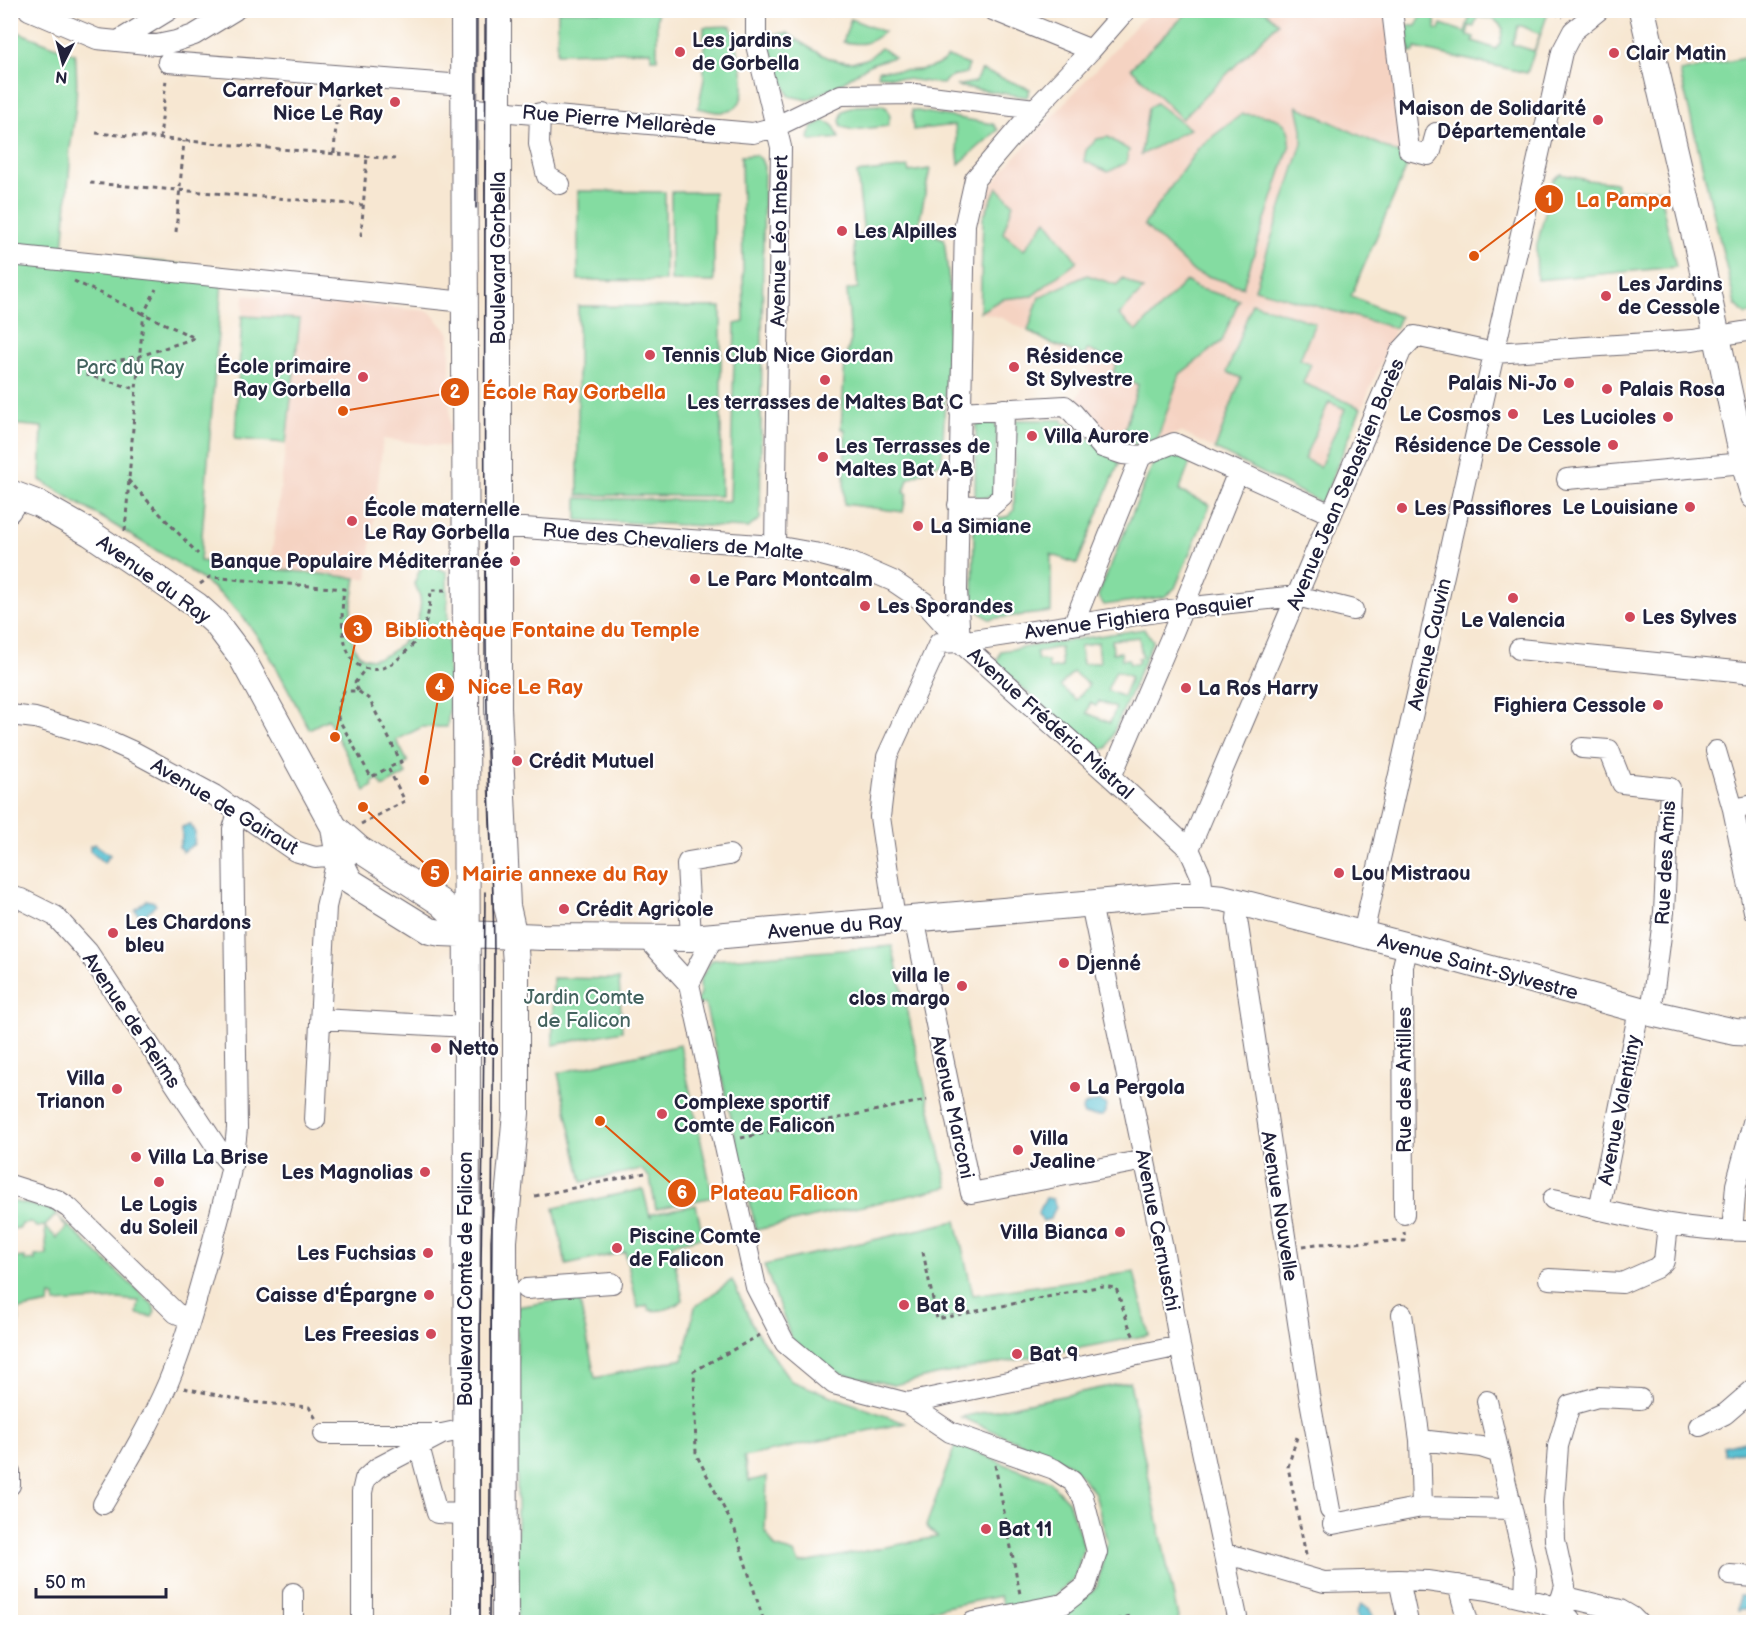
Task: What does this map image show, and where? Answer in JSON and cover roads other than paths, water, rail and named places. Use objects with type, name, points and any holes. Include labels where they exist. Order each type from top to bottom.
[{"type":"main road","name":"Boulevard Gorbella","points":[[464,10],[466,935]]},
{"type":"main road","name":"Boulevard Gorbella","points":[[498,10],[498,708],[507,906],[514,937]]},
{"type":"main road","points":[[1642,10],[1701,262],[1744,462],[1754,496]]},
{"type":"main road","name":"Avenue du Ray","points":[[14,500],[63,517],[188,599],[216,623],[242,656],[359,849],[440,902],[452,913],[466,935]]},
{"type":"main road","name":"Avenue du Ray","points":[[345,825],[338,855],[344,872],[351,882],[430,931],[466,935],[702,937],[1176,896],[1203,896]]},
{"type":"main road","name":"Avenue du Ray","points":[[338,855],[353,854],[373,859]]},
{"type":"main road","points":[[440,902],[453,901],[466,891]]},
{"type":"main road","name":"Avenue Saint-Sylvestre","points":[[1203,896],[1223,898],[1363,934],[1645,1012],[1735,1032],[1754,1033]]},
{"type":"main road","name":"Boulevard Comte de Falicon","points":[[466,935],[467,1027],[454,1431],[465,1514],[466,1623]]},
{"type":"main road","name":"Boulevard Comte de Falicon","points":[[506,1623],[504,1241],[516,1113],[514,937]]},
{"type":"street","points":[[29,10],[97,39],[158,45],[194,35],[235,10]]},
{"type":"street","points":[[120,40],[170,10]]},
{"type":"street","name":"Avenue Léo Imbert","points":[[756,10],[756,45],[781,147],[775,546]]},
{"type":"street","points":[[993,10],[1091,51]]},
{"type":"street","name":"Avenue Frédéric Mistral","points":[[1126,10],[1091,51],[1035,109],[975,179],[965,224],[958,505],[957,590],[960,642],[1189,849],[1201,876],[1203,896]]},
{"type":"street","points":[[1392,10],[1409,150],[1428,154],[1436,132]]},
{"type":"street","name":"Avenue Cauvin","points":[[1363,934],[1562,52],[1573,31],[1599,10]]},
{"type":"street","name":"Rue Pierre Mellarède","points":[[168,62],[463,96],[498,110],[753,133],[775,127],[841,94],[915,94],[1035,109]]},
{"type":"street","points":[[540,113],[538,144],[547,176],[560,183]]},
{"type":"street","points":[[10,255],[465,302]]},
{"type":"street","name":"Avenue Jean Sebastien Barès","points":[[1189,849],[1401,351],[1415,336],[1494,353],[1717,337],[1754,330]]},
{"type":"street","points":[[960,412],[1065,406],[1102,447],[1123,454],[1141,456],[1174,443],[1331,514]]},
{"type":"street","points":[[958,505],[991,506],[1002,496],[1004,409]]},
{"type":"street","points":[[1073,625],[1141,456]]},
{"type":"street","points":[[1567,479],[1744,462]]},
{"type":"street","points":[[1111,777],[1238,472]]},
{"type":"street","name":"Rue des Chevaliers de Malte","points":[[465,530],[524,528],[775,546],[814,553],[852,563],[893,581],[924,602],[960,642]]},
{"type":"street","name":"Avenue Fighiera Pasquier","points":[[904,919],[880,817],[887,757],[939,643],[960,642],[1183,608],[1297,596],[1353,610]]},
{"type":"street","points":[[1519,649],[1754,673]]},
{"type":"street","name":"Avenue de Gairaut","points":[[10,715],[35,718],[103,738],[214,795],[295,851],[315,857],[338,855]]},
{"type":"street","name":"Rue des Amis","points":[[1582,748],[1610,750],[1622,783],[1670,788],[1664,912],[1645,1012]]},
{"type":"street","points":[[1716,750],[1733,809],[1754,911]]},
{"type":"street","points":[[1733,809],[1754,805]]},
{"type":"street","points":[[103,1504],[147,1427],[167,1385],[190,1319],[232,1166],[237,1128],[233,829],[238,813]]},
{"type":"street","points":[[315,1120],[326,907],[338,855]]},
{"type":"street","points":[[729,855],[688,862],[687,865],[702,937],[689,984],[756,1287],[785,1343],[834,1384],[907,1403],[950,1432],[1054,1469],[1072,1481],[1083,1497],[1097,1552],[1086,1586],[1064,1605],[973,1623]]},
{"type":"street","name":"Avenue de Reims","points":[[10,896],[55,916],[88,952],[220,1152],[232,1166]]},
{"type":"street","name":"Avenue Nouvelle","points":[[1239,902],[1237,919],[1309,1395],[1331,1517],[1422,1507]]},
{"type":"street","name":"Avenue Cernuschi","points":[[1091,904],[1238,1623]]},
{"type":"street","name":"Avenue Marconi","points":[[904,919],[971,1193],[1145,1160]]},
{"type":"street","points":[[647,938],[689,984]]},
{"type":"street","name":"Rue des Antilles","points":[[1404,1214],[1403,966],[1408,946]]},
{"type":"street","name":"Avenue Valentiny","points":[[1599,1210],[1645,1012]]},
{"type":"street","points":[[321,1019],[467,1027]]},
{"type":"street","points":[[1732,1231],[1736,1185],[1754,1119]]},
{"type":"street","points":[[10,1185],[57,1200],[69,1208],[176,1313],[190,1319]]},
{"type":"street","name":"Avenue Valentiny","points":[[1553,1199],[1668,1225],[1754,1231]]},
{"type":"street","points":[[1549,1279],[1622,1283],[1656,1268],[1664,1261],[1668,1225]]},
{"type":"street","points":[[526,1289],[612,1283]]},
{"type":"street","points":[[1402,1314],[1420,1440],[1422,1507],[1512,1509]]},
{"type":"street","points":[[907,1403],[1180,1346]]},
{"type":"street","points":[[1700,1426],[1725,1414],[1754,1389]]},
{"type":"street","points":[[1559,1602],[1564,1586],[1555,1540],[1554,1502],[1558,1446],[1570,1405],[1598,1397],[1640,1399]]},
{"type":"street","points":[[1486,1401],[1526,1570],[1525,1599]]},
{"type":"street","points":[[324,1434],[454,1431]]},
{"type":"street","points":[[362,1623],[362,1492],[364,1479],[377,1468],[454,1431]]},
{"type":"street","points":[[1420,1440],[1481,1447],[1499,1454]]},
{"type":"street","points":[[419,1446],[436,1513],[465,1514]]},
{"type":"street","points":[[10,1473],[10,1485]]},
{"type":"street","points":[[1225,1557],[1242,1558],[1324,1582],[1399,1580],[1458,1585],[1525,1599],[1620,1610],[1637,1623]]},
{"type":"street","points":[[1730,1575],[1754,1577]]},
{"type":"street","points":[[1399,1580],[1408,1623]]},
{"type":"street","points":[[1458,1585],[1468,1623]]},
{"type":"street","points":[[293,1593],[293,1623]]},
{"type":"street","points":[[1559,1602],[1572,1623]]},
{"type":"water","points":[[190,824],[195,833],[194,844],[183,852],[179,847],[182,827]]},
{"type":"water","points":[[95,844],[110,855],[104,863],[90,851],[90,846]]},
{"type":"water","points":[[147,900],[156,905],[141,918],[135,910]]},
{"type":"water","points":[[1099,1101],[1106,1104],[1106,1112],[1103,1116],[1084,1115],[1082,1110],[1085,1105]]},
{"type":"water","points":[[1046,1198],[1053,1199],[1056,1207],[1050,1219],[1043,1221],[1038,1214]]},
{"type":"water","points":[[1749,1440],[1751,1449],[1725,1455],[1723,1446]]},
{"type":"water","points":[[1739,1596],[1753,1596],[1753,1608],[1738,1611]]},
{"type":"water","points":[[1361,1605],[1369,1608],[1373,1616],[1370,1622],[1359,1622],[1356,1613]]},
{"type":"tram line","points":[[476,10],[476,208]]},
{"type":"tram line","points":[[486,10],[485,535],[494,963],[489,1622]]},
{"type":"tram line","points":[[480,1622],[480,1333],[485,892]]},
{"type":"place","name":"Les jardins de Gorbella","points":[[680,52]]},
{"type":"place","name":"Clair Matin","points":[[1614,53]]},
{"type":"place","name":"Carrefour Market Nice Le Ray","points":[[395,102]]},
{"type":"place","name":"Maison de Solidarité Départementale","points":[[1598,120]]},
{"type":"place","name":"Les Alpilles","points":[[842,231]]},
{"type":"place","name":"La Pampa","points":[[1474,256]]},
{"type":"place","name":"Les Jardins de Cessole","points":[[1606,296]]},
{"type":"place","name":"Tennis Club Nice Giordan","points":[[650,355]]},
{"type":"place","name":"Résidence St Sylvestre","points":[[1014,367]]},
{"type":"place","name":"École primaire Ray Gorbella","points":[[363,377]]},
{"type":"place","name":"Les terrasses de Maltes Bat C","points":[[825,380]]},
{"type":"place","name":"Palais Ni-Jo","points":[[1569,383]]},
{"type":"place","name":"Palais Rosa","points":[[1607,389]]},
{"type":"place","name":"École Ray Gorbella","points":[[343,411]]},
{"type":"place","name":"Le Cosmos","points":[[1513,414]]},
{"type":"place","name":"Les Lucioles","points":[[1668,417]]},
{"type":"place","name":"Villa Aurore","points":[[1032,436]]},
{"type":"place","name":"Résidence De Cessole","points":[[1613,445]]},
{"type":"place","name":"Les Terrasses de Maltes Bat A-B","points":[[823,457]]},
{"type":"place","name":"Le Louisiane","points":[[1690,507]]},
{"type":"place","name":"Les Passiflores","points":[[1402,508]]},
{"type":"place","name":"École maternelle Le Ray Gorbella","points":[[352,521]]},
{"type":"place","name":"La Simiane","points":[[918,526]]},
{"type":"place","name":"Banque Populaire Méditerranée","points":[[515,561]]},
{"type":"place","name":"Le Parc Montcalm","points":[[695,579]]},
{"type":"place","name":"Le Valencia","points":[[1513,598]]},
{"type":"place","name":"Les Sporandes","points":[[865,606]]},
{"type":"place","name":"Les Sylves","points":[[1630,617]]},
{"type":"place","name":"La Ros Harry","points":[[1186,688]]},
{"type":"place","name":"Fighiera Cessole","points":[[1658,705]]},
{"type":"place","name":"Bibliothèque Fontaine du Temple","points":[[335,737]]},
{"type":"place","name":"Crédit Mutuel","points":[[517,761]]},
{"type":"place","name":"Nice Le Ray","points":[[424,780]]},
{"type":"place","name":"Mairie annexe du Ray","points":[[363,807]]},
{"type":"place","name":"Lou Mistraou","points":[[1339,873]]},
{"type":"place","name":"Crédit Agricole","points":[[564,909]]},
{"type":"place","name":"Les Chardons bleu","points":[[113,933]]},
{"type":"place","name":"Djenné","points":[[1064,963]]},
{"type":"place","name":"villa le clos margo","points":[[962,986]]},
{"type":"place","name":"Netto","points":[[436,1048]]},
{"type":"place","name":"La Pergola","points":[[1075,1087]]},
{"type":"place","name":"Villa Trianon","points":[[117,1089]]},
{"type":"place","name":"Complexe sportif Comte de Falicon","points":[[662,1114]]},
{"type":"place","name":"Plateau Falicon","points":[[600,1121]]},
{"type":"place","name":"Villa Jealine","points":[[1018,1150]]},
{"type":"place","name":"Villa La Brise","points":[[136,1157]]},
{"type":"place","name":"Les Magnolias","points":[[425,1172]]},
{"type":"place","name":"Le Logis du Soleil","points":[[159,1182]]},
{"type":"place","name":"Villa Bianca","points":[[1120,1232]]},
{"type":"place","name":"Piscine Comte de Falicon","points":[[617,1248]]},
{"type":"place","name":"Les Fuchsias","points":[[428,1253]]},
{"type":"place","name":"Caisse d'Épargne","points":[[429,1295]]},
{"type":"place","name":"Bat 8","points":[[904,1305]]},
{"type":"place","name":"Les Freesias","points":[[431,1334]]},
{"type":"place","name":"Bat 9","points":[[1017,1354]]},
{"type":"place","name":"Bat 11","points":[[986,1529]]},
{"type":"park label","name":"Parc du Ray","points":[[130,367]]},
{"type":"park label","name":"Jardin Comte de Falicon","points":[[584,1008]]}]
